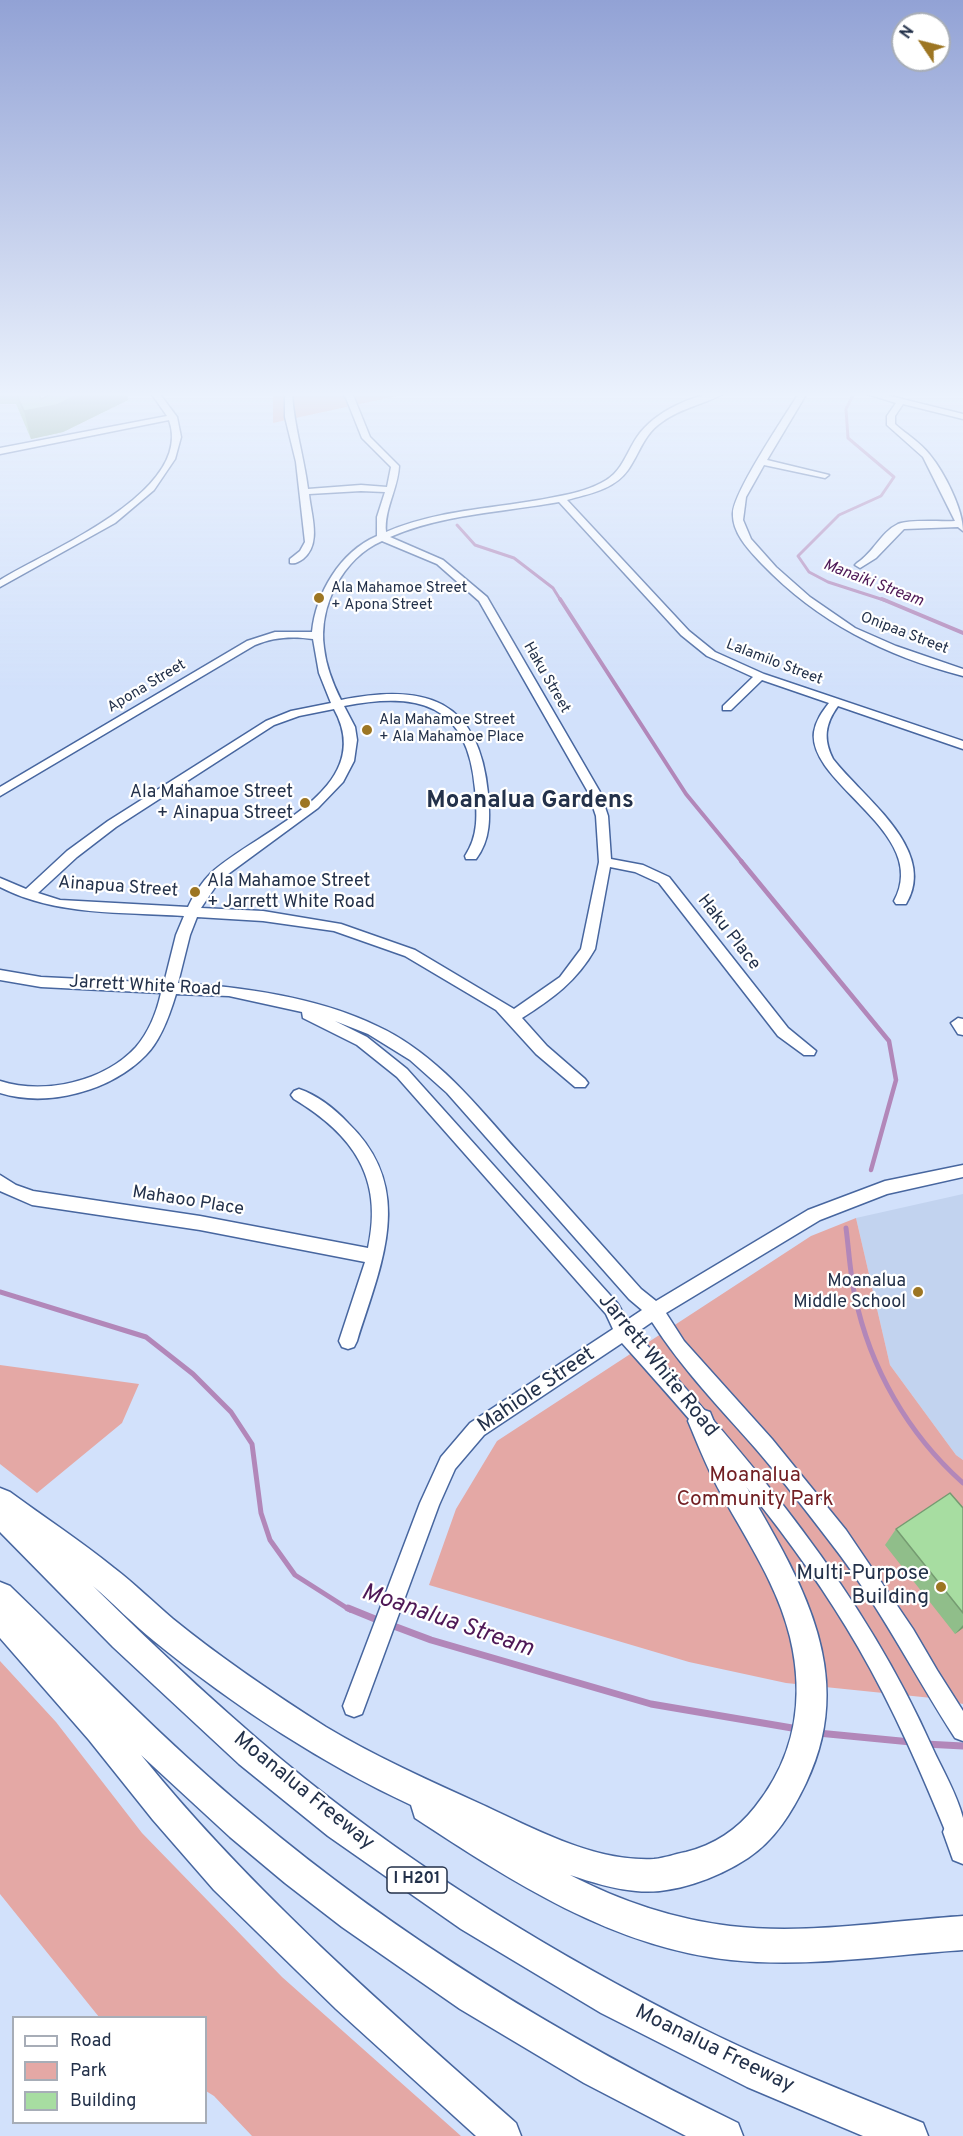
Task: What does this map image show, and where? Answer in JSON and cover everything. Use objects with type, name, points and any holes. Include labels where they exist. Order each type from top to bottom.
[{"type":"highway","points":[[372,1771],[576,1861],[630,1873],[657,1875],[708,1862],[731,1851],[750,1837],[776,1807],[795,1777],[809,1733],[813,1709],[810,1662],[798,1616],[783,1579],[718,1462],[701,1420]]},
{"type":"highway","points":[[0,1501],[100,1574],[149,1618],[294,1724],[372,1771],[492,1850],[602,1908],[644,1923],[729,1942],[777,1945],[963,1934]]},
{"type":"highway","name":"Moanalua Freeway","points":[[0,1513],[91,1605],[193,1702],[296,1790],[408,1874],[479,1922],[643,2016],[720,2055],[806,2094],[910,2136]]},
{"type":"highway","points":[[0,1596],[182,1774],[305,1878],[376,1931],[525,2030],[606,2075],[725,2136]]},
{"type":"highway","points":[[0,1616],[100,1729],[164,1809],[235,1886],[348,1997],[503,2136]]},
{"type":"street","points":[[0,584],[49,555],[108,525],[134,506],[147,493]]},
{"type":"street","points":[[293,561],[304,553],[310,542],[303,493]]},
{"type":"street","points":[[382,537],[380,514],[389,493]]},
{"type":"street","points":[[2,1091],[34,1093],[68,1089],[100,1079],[125,1065],[146,1046],[159,1027],[191,911],[215,877],[315,805],[341,777],[349,759],[351,743],[349,728],[321,666],[317,636],[324,604],[335,579],[352,557],[382,537],[404,528],[584,493]]},
{"type":"street","name":"Onipaa Street","points":[[744,493],[737,509],[741,530],[757,553],[812,605],[839,624],[874,641],[963,673]]},
{"type":"street","points":[[860,565],[876,555],[896,529],[902,526],[962,526],[946,493]]},
{"type":"street","name":"Lalamilo Street","points":[[561,499],[685,633],[717,657],[760,676],[963,745]]},
{"type":"street","name":"Haku Street","points":[[382,537],[440,562],[483,600],[594,792],[602,816],[605,862],[591,935],[582,962],[566,982],[513,1016]]},
{"type":"street","name":"Apona Street","points":[[0,792],[251,643],[287,633],[317,636]]},
{"type":"street","points":[[727,708],[760,676]]},
{"type":"street","points":[[28,895],[72,854],[99,834],[270,723],[291,714],[372,697],[402,696],[437,705],[456,718],[472,744],[479,768],[482,837],[478,848],[471,856]]},
{"type":"street","points":[[835,702],[820,723],[818,735],[822,750],[832,766],[879,817],[897,843],[909,875],[908,887],[902,901]]},
{"type":"street","name":"Haku Place","points":[[605,862],[638,868],[664,880],[783,1032],[809,1051]]},
{"type":"street","name":"Ainapua Street","points":[[0,882],[28,895],[77,906],[263,916],[336,927],[410,952],[483,994],[513,1016],[528,1036],[553,1062],[580,1083]]},
{"type":"street","name":"Jarrett White Road","points":[[0,975],[41,982],[229,991],[326,1012],[357,1022],[402,1046],[452,1089],[635,1294],[655,1311],[678,1347],[765,1445],[839,1537],[900,1627],[929,1678],[963,1730]]},
{"type":"street","name":"Jarrett White Road","points":[[289,1004],[362,1041],[402,1073],[612,1309],[624,1332],[787,1523],[850,1614],[906,1715],[960,1841]]},
{"type":"street","points":[[299,1095],[323,1109],[347,1129],[373,1167],[381,1198],[380,1232],[348,1341]]},
{"type":"street","name":"Mahiole Street","points":[[354,1706],[430,1503],[448,1463],[477,1430],[655,1311],[794,1226],[835,1205],[885,1188],[963,1171]]},
{"type":"street","name":"Mahaoo Place","points":[[0,1182],[10,1190],[32,1198],[235,1229],[373,1256]]},
{"type":"shaded area","name":"Moanalua Middle School","points":[[963,1194],[963,1460],[956,1455],[890,1365],[856,1218]]},
{"type":"green space","name":"Moanalua Community Park","points":[[856,1218],[890,1365],[956,1455],[963,1460],[963,1704],[932,1698],[786,1683],[689,1662],[429,1585],[456,1509],[497,1441],[811,1236]]},
{"type":"green space","points":[[0,1365],[139,1384],[122,1423],[37,1493],[0,1464]]},
{"type":"green space","points":[[0,1661],[56,1722],[142,1833],[282,1977],[461,2136],[252,2136],[207,2092],[207,2016],[98,2016],[0,1894]]},
{"type":"building","name":"Multi-Purpose Building","points":[[950,1493],[963,1508],[963,1613],[896,1529]]},
{"type":"waterway","name":"Manaiki Stream","points":[[883,493],[881,496],[839,515],[798,556],[809,572],[828,582],[886,601]]},
{"type":"waterway","points":[[457,525],[475,545],[514,558],[553,588],[561,601]]},
{"type":"waterway","points":[[560,599],[686,794],[742,862]]},
{"type":"waterway","name":"Manaiki Stream","points":[[882,599],[886,601]]},
{"type":"waterway","name":"Manaiki Stream","points":[[886,601],[963,633]]},
{"type":"waterway","points":[[741,861],[889,1041],[896,1080],[871,1170]]},
{"type":"waterway","points":[[846,1228],[855,1296],[870,1349],[881,1374],[894,1398],[925,1443],[963,1483]]},
{"type":"waterway","name":"Moanalua Stream","points":[[0,1292],[146,1337],[193,1374],[231,1412],[252,1444],[261,1513],[270,1540],[295,1575],[350,1610]]},
{"type":"waterway","name":"Moanalua Stream","points":[[348,1608],[380,1621]]},
{"type":"waterway","name":"Moanalua Stream","points":[[391,1625],[431,1640],[651,1704],[798,1729]]},
{"type":"waterway","name":"Moanalua Stream","points":[[818,1733],[911,1742]]},
{"type":"waterway","name":"Moanalua Stream","points":[[925,1744],[963,1746]]},
{"type":"place","name":"Ala Mahamoe Street + Apona Street","points":[[319,598]]},
{"type":"place","name":"Ala Mahamoe Street + Ala Mahamoe Place","points":[[367,730]]},
{"type":"place","name":"Ala Mahamoe Street + Ainapua Street","points":[[305,803]]},
{"type":"place","name":"Ala Mahamoe Street + Jarrett White Road","points":[[195,892]]},
{"type":"place","name":"Moanalua Middle School","points":[[918,1292]]},
{"type":"place","name":"Multi-Purpose Building","points":[[941,1587]]},
{"type":"district","name":"Moanalua Gardens","points":[[530,802]]}]
